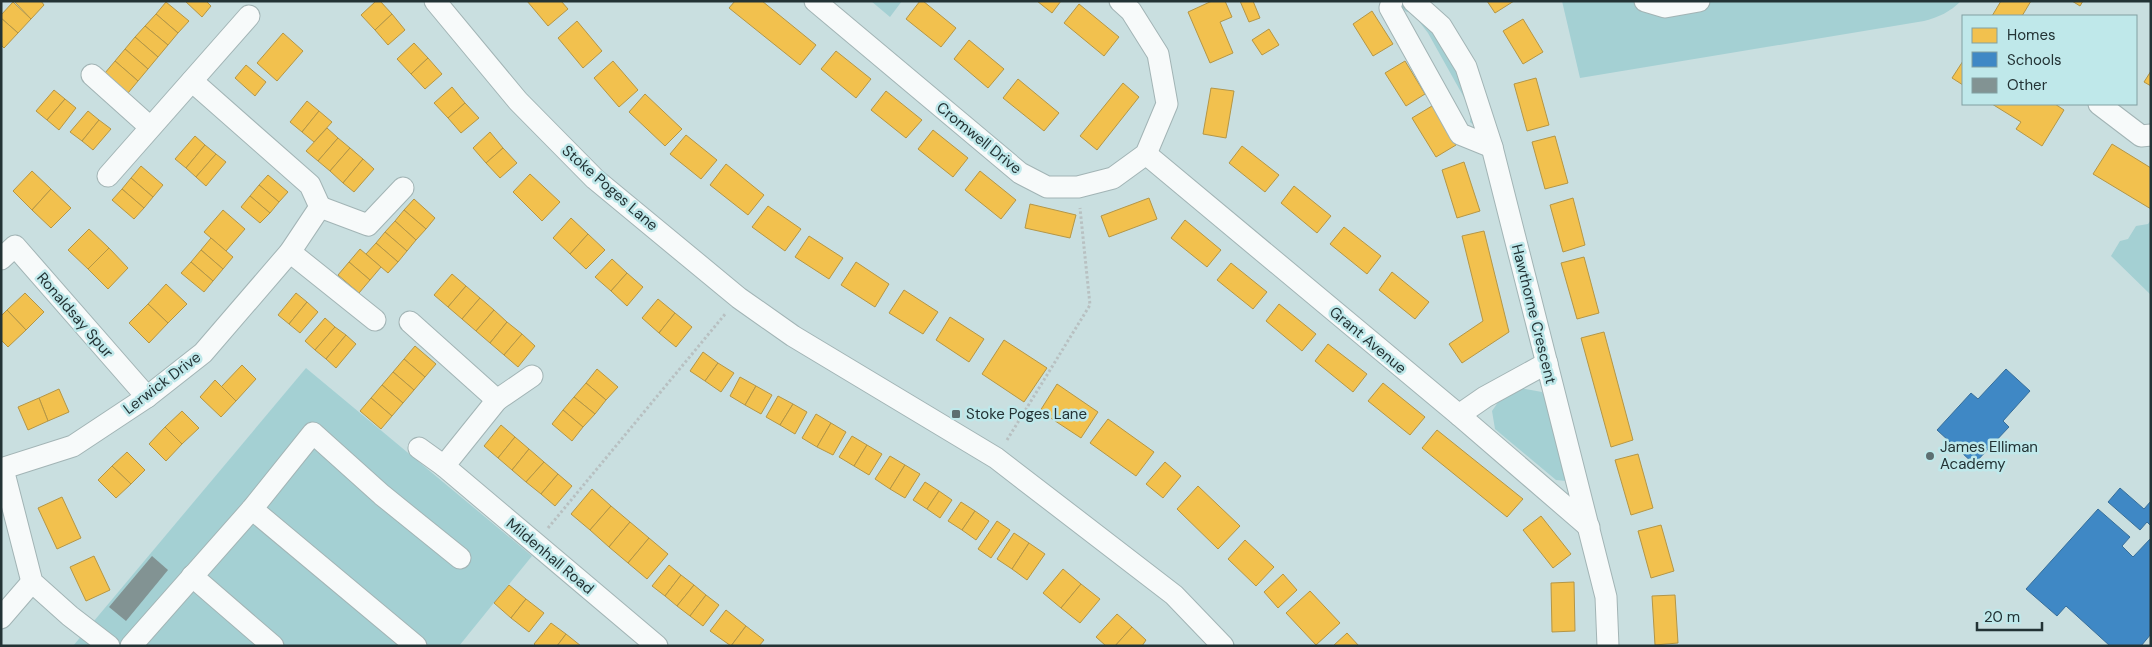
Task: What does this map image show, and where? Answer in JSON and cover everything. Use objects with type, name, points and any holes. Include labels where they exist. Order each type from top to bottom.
[{"type":"street","name":"Stoke Poges Lane","points":[[436,1],[518,101],[595,179],[740,298],[793,336],[996,458],[1174,595],[1222,646]]},
{"type":"street","name":"Cromwell Drive","points":[[815,1],[1020,173],[1047,186],[1078,187],[1113,178],[1146,154]]},
{"type":"street","points":[[1120,1],[1131,11],[1158,54],[1167,104],[1146,154]]},
{"type":"street","points":[[1392,1],[1390,8],[1460,134],[1492,147]]},
{"type":"street","name":"Hawthorne Crescent","points":[[1413,1],[1441,26],[1466,67],[1492,147],[1606,597],[1608,646]]},
{"type":"street","points":[[1645,1],[1665,7],[1699,1]]},
{"type":"street","points":[[108,176],[150,126],[249,16]]},
{"type":"street","points":[[92,75],[150,126]]},
{"type":"street","points":[[192,81],[310,185],[320,207],[368,225],[403,188]]},
{"type":"street","points":[[2101,105],[2141,136],[2151,135]]},
{"type":"street","name":"Grant Avenue","points":[[1146,154],[1459,415],[1589,527]]},
{"type":"street","name":"Lerwick Drive","points":[[2,469],[73,446],[148,397],[203,353],[290,252],[320,207]]},
{"type":"street","name":"Ronaldsay Spur","points":[[1,259],[15,246],[148,397]]},
{"type":"street","points":[[290,252],[374,320]]},
{"type":"street","points":[[410,322],[497,400]]},
{"type":"street","points":[[1459,415],[1485,397],[1547,362]]},
{"type":"street","points":[[444,466],[497,400],[532,376]]},
{"type":"street","points":[[131,646],[252,509],[313,433],[382,494],[460,558]]},
{"type":"street","name":"Mildenhall Road","points":[[418,448],[444,466],[657,646]]},
{"type":"street","points":[[2,469],[32,582],[70,616],[109,646]]},
{"type":"street","points":[[252,509],[416,646]]},
{"type":"street","points":[[192,576],[273,646]]},
{"type":"street","points":[[1,618],[32,582]]},
{"type":"path","points":[[996,458],[1090,305],[1078,187]]},
{"type":"path","points":[[535,543],[740,298]]},
{"type":"shaded area","points":[[871,1],[902,1],[890,17]]},
{"type":"shaded area","points":[[1401,1],[1411,3],[1434,19],[1453,41],[1480,130],[1470,122],[1471,110],[1428,33],[1411,11],[1407,12],[1401,8]]},
{"type":"shaded area","points":[[1562,1],[1961,1],[1944,14],[1924,21],[1580,78]]},
{"type":"shaded area","points":[[2151,220],[2151,295],[2111,256],[2120,241],[2128,239],[2136,226],[2148,224]]},
{"type":"shaded area","points":[[306,368],[532,556],[459,646],[73,646]]},
{"type":"shaded area","points":[[1519,388],[1542,392],[1552,407],[1566,481],[1556,480],[1495,429],[1492,411],[1503,395]]},
{"type":"building: Homes","points":[[14,1],[41,1],[44,5],[31,19]]},
{"type":"building: Homes","points":[[185,1],[206,1],[211,6],[202,17]]},
{"type":"building: Homes","points":[[376,1],[380,1],[392,14],[375,30],[361,15]]},
{"type":"building: Homes","points":[[527,1],[561,1],[568,9],[548,26]]},
{"type":"building: Homes","points":[[735,1],[762,1],[816,45],[800,65],[729,8]]},
{"type":"building: Homes","points":[[920,1],[923,1],[956,28],[941,47],[906,19]]},
{"type":"building: Homes","points":[[1037,1],[1061,1],[1052,13]]},
{"type":"building: Homes","points":[[1212,1],[1225,1],[1232,17],[1220,22],[1233,53],[1210,63],[1188,12]]},
{"type":"building: Homes","points":[[1240,1],[1253,1],[1260,18],[1249,22]]},
{"type":"building: Homes","points":[[1487,1],[1514,1],[1495,13]]},
{"type":"building: Homes","points":[[2001,1],[2031,1],[2023,15],[1993,15]]},
{"type":"building: Homes","points":[[2072,1],[2083,1],[2080,6]]},
{"type":"building: Homes","points":[[13,2],[31,19],[18,33],[1,18],[1,15]]},
{"type":"building: Homes","points":[[166,2],[189,21],[178,33],[156,14]]},
{"type":"building: Homes","points":[[1079,4],[1119,37],[1104,56],[1064,23]]},
{"type":"building: Homes","points":[[1372,11],[1393,44],[1373,56],[1353,24]]},
{"type":"building: Homes","points":[[156,14],[178,33],[168,45],[145,26]]},
{"type":"building: Homes","points":[[392,14],[405,30],[388,45],[375,30]]},
{"type":"building: Homes","points":[[1,18],[18,33],[4,48],[1,45]]},
{"type":"building: Homes","points":[[1523,19],[1543,52],[1523,64],[1503,31]]},
{"type":"building: Homes","points":[[577,21],[602,51],[583,68],[558,38]]},
{"type":"building: Homes","points":[[145,26],[168,45],[158,57],[135,37]]},
{"type":"building: Homes","points":[[1269,29],[1279,45],[1262,55],[1252,40]]},
{"type":"building: Homes","points":[[283,33],[303,51],[277,81],[257,63]]},
{"type":"building: Homes","points":[[135,37],[158,57],[148,69],[125,49]]},
{"type":"building: Homes","points":[[969,40],[1004,69],[988,88],[954,59]]},
{"type":"building: Homes","points":[[414,43],[428,58],[411,74],[397,59]]},
{"type":"building: Homes","points":[[125,49],[148,69],[138,81],[115,61]]},
{"type":"building: Homes","points":[[836,51],[871,79],[856,98],[821,69]]},
{"type":"building: Homes","points":[[428,58],[442,74],[425,89],[411,74]]},
{"type":"building: Homes","points":[[115,61],[138,81],[128,93],[105,73]]},
{"type":"building: Homes","points":[[613,61],[638,90],[619,107],[594,78]]},
{"type":"building: Homes","points":[[1405,61],[1425,94],[1406,106],[1385,73]]},
{"type":"building: Homes","points":[[1962,63],[1962,84],[1952,78]]},
{"type":"building: Homes","points":[[246,65],[266,82],[255,96],[235,78]]},
{"type":"building: Homes","points":[[2151,71],[2151,86],[2144,82]]},
{"type":"building: Homes","points":[[1536,78],[1549,125],[1527,131],[1514,84]]},
{"type":"building: Homes","points":[[1018,79],[1059,113],[1044,131],[1003,98]]},
{"type":"building: Homes","points":[[1123,83],[1139,97],[1097,150],[1080,136]]},
{"type":"building: Homes","points":[[452,87],[465,103],[448,118],[434,103]]},
{"type":"building: Homes","points":[[1211,88],[1234,91],[1226,138],[1203,134]]},
{"type":"building: Homes","points":[[54,90],[65,99],[47,120],[36,111]]},
{"type":"building: Homes","points":[[886,91],[922,120],[906,138],[871,110]]},
{"type":"building: Homes","points":[[645,94],[682,129],[665,146],[629,112]]},
{"type":"building: Homes","points":[[65,99],[76,108],[59,130],[47,120]]},
{"type":"building: Homes","points":[[307,101],[319,111],[302,132],[290,122]]},
{"type":"building: Homes","points":[[465,103],[479,118],[461,133],[448,118]]},
{"type":"building: Homes","points":[[1994,105],[2056,105],[2064,110],[2042,146],[2016,129],[2021,122]]},
{"type":"building: Homes","points":[[1432,106],[1456,145],[1436,157],[1412,118]]},
{"type":"building: Homes","points":[[88,111],[99,120],[82,141],[70,132]]},
{"type":"building: Homes","points":[[319,111],[332,122],[314,142],[302,132]]},
{"type":"building: Homes","points":[[99,120],[111,129],[93,150],[82,141]]},
{"type":"building: Homes","points":[[327,128],[338,138],[318,161],[306,151]]},
{"type":"building: Homes","points":[[933,130],[968,158],[953,177],[918,149]]},
{"type":"building: Homes","points":[[490,132],[503,148],[486,163],[473,148]]},
{"type":"building: Homes","points":[[686,135],[717,160],[701,179],[670,154]]},
{"type":"building: Homes","points":[[195,136],[205,145],[186,168],[175,159]]},
{"type":"building: Homes","points":[[1555,136],[1568,183],[1545,189],[1532,142]]},
{"type":"building: Homes","points":[[338,138],[350,148],[330,171],[318,161]]},
{"type":"building: Homes","points":[[2112,144],[2151,168],[2151,209],[2093,174]]},
{"type":"building: Homes","points":[[205,145],[216,154],[196,177],[186,168]]},
{"type":"building: Homes","points":[[1242,146],[1279,175],[1265,192],[1229,163]]},
{"type":"building: Homes","points":[[350,148],[363,159],[343,183],[330,171]]},
{"type":"building: Homes","points":[[503,148],[517,163],[500,178],[486,163]]},
{"type":"building: Homes","points":[[216,154],[226,162],[206,186],[196,177]]},
{"type":"building: Homes","points":[[363,159],[374,169],[354,192],[343,183]]},
{"type":"building: Homes","points":[[1464,162],[1480,211],[1457,218],[1442,170]]},
{"type":"building: Homes","points":[[726,164],[764,195],[748,215],[710,185]]},
{"type":"building: Homes","points":[[141,166],[163,185],[153,197],[131,178]]},
{"type":"building: Homes","points":[[32,171],[51,189],[32,210],[13,191]]},
{"type":"building: Homes","points":[[980,171],[1016,200],[1001,219],[965,190]]},
{"type":"building: Homes","points":[[530,174],[560,202],[542,221],[513,192]]},
{"type":"building: Homes","points":[[268,175],[288,192],[279,202],[259,185]]},
{"type":"building: Homes","points":[[131,178],[153,197],[144,208],[122,189]]},
{"type":"building: Homes","points":[[259,185],[279,202],[270,213],[250,196]]},
{"type":"building: Homes","points":[[1294,186],[1331,216],[1317,233],[1281,203]]},
{"type":"building: Homes","points":[[51,189],[71,208],[51,228],[32,210]]},
{"type":"building: Homes","points":[[122,189],[144,208],[134,219],[112,200]]},
{"type":"building: Homes","points":[[250,196],[270,213],[260,223],[241,207]]},
{"type":"building: Homes","points":[[1149,198],[1157,219],[1109,237],[1101,216]]},
{"type":"building: Homes","points":[[1573,198],[1585,245],[1563,252],[1550,205]]},
{"type":"building: Homes","points":[[414,199],[435,218],[426,229],[404,210]]},
{"type":"building: Homes","points":[[1030,204],[1076,215],[1070,238],[1025,228]]},
{"type":"building: Homes","points":[[768,206],[801,229],[785,251],[752,227]]},
{"type":"building: Homes","points":[[223,210],[245,229],[226,251],[204,232]]},
{"type":"building: Homes","points":[[404,210],[426,229],[416,240],[395,221]]},
{"type":"building: Homes","points":[[571,218],[588,234],[570,254],[553,238]]},
{"type":"building: Homes","points":[[1185,220],[1221,250],[1207,267],[1171,238]]},
{"type":"building: Homes","points":[[395,221],[416,240],[407,251],[385,232]]},
{"type":"building: Homes","points":[[1344,227],[1381,256],[1367,274],[1330,244]]},
{"type":"building: Homes","points":[[89,229],[109,248],[88,269],[68,250]]},
{"type":"building: Homes","points":[[1484,231],[1509,332],[1462,363],[1449,344],[1483,321],[1462,236]]},
{"type":"building: Homes","points":[[385,232],[407,251],[398,262],[376,243]]},
{"type":"building: Homes","points":[[588,234],[605,250],[586,269],[570,254]]},
{"type":"building: Homes","points":[[809,236],[843,258],[829,279],[795,257]]},
{"type":"building: Homes","points":[[211,238],[233,257],[223,269],[201,250]]},
{"type":"building: Homes","points":[[376,243],[398,262],[388,273],[366,254]]},
{"type":"building: Homes","points":[[109,248],[128,268],[108,289],[88,269]]},
{"type":"building: Homes","points":[[360,249],[381,267],[370,280],[349,262]]},
{"type":"building: Homes","points":[[201,250],[223,269],[213,281],[191,262]]},
{"type":"building: Homes","points":[[1584,257],[1599,313],[1577,319],[1561,263]]},
{"type":"building: Homes","points":[[612,259],[627,273],[611,291],[595,277]]},
{"type":"building: Homes","points":[[191,262],[213,281],[204,292],[181,273]]},
{"type":"building: Homes","points":[[349,262],[370,280],[359,293],[338,275]]},
{"type":"building: Homes","points":[[856,262],[889,284],[875,307],[841,285]]},
{"type":"building: Homes","points":[[1231,263],[1267,292],[1253,309],[1217,280]]},
{"type":"building: Homes","points":[[1392,272],[1429,302],[1415,319],[1379,290]]},
{"type":"building: Homes","points":[[627,273],[643,287],[627,306],[611,291]]},
{"type":"building: Homes","points":[[452,274],[466,286],[448,307],[434,295]]},
{"type":"building: Homes","points":[[166,284],[187,304],[168,323],[148,304]]},
{"type":"building: Homes","points":[[466,286],[480,298],[462,319],[448,307]]},
{"type":"building: Homes","points":[[904,290],[938,312],[923,334],[889,313]]},
{"type":"building: Homes","points":[[25,293],[44,312],[26,330],[7,310]]},
{"type":"building: Homes","points":[[296,293],[307,302],[289,324],[278,315]]},
{"type":"building: Homes","points":[[480,298],[494,310],[476,331],[462,319]]},
{"type":"building: Homes","points":[[658,299],[675,313],[659,333],[642,318]]},
{"type":"building: Homes","points":[[307,302],[318,312],[300,333],[289,324]]},
{"type":"building: Homes","points":[[148,304],[168,323],[149,343],[129,323]]},
{"type":"building: Homes","points":[[1279,304],[1316,334],[1302,351],[1266,321]]},
{"type":"building: Homes","points":[[7,310],[26,330],[8,347],[1,340],[1,316]]},
{"type":"building: Homes","points":[[494,310],[507,322],[490,343],[476,331]]},
{"type":"building: Homes","points":[[675,313],[692,327],[676,347],[659,333]]},
{"type":"building: Homes","points":[[950,317],[984,339],[969,362],[936,340]]},
{"type":"building: Homes","points":[[325,318],[335,327],[315,350],[305,341]]},
{"type":"building: Homes","points":[[507,322],[522,334],[504,355],[490,343]]},
{"type":"building: Homes","points":[[335,327],[346,335],[326,359],[315,350]]},
{"type":"building: Homes","points":[[1604,332],[1633,440],[1611,447],[1581,338]]},
{"type":"building: Homes","points":[[522,334],[535,346],[518,367],[504,355]]},
{"type":"building: Homes","points":[[346,335],[356,344],[336,368],[326,359]]},
{"type":"building: Homes","points":[[1004,340],[1047,368],[1024,402],[982,374]]},
{"type":"building: Homes","points":[[1328,344],[1367,374],[1353,392],[1315,361]]},
{"type":"building: Homes","points":[[415,346],[436,364],[425,377],[404,359]]},
{"type":"building: Homes","points":[[703,352],[718,363],[705,381],[690,371]]},
{"type":"building: Homes","points":[[404,359],[425,377],[414,390],[393,372]]},
{"type":"building: Homes","points":[[718,363],[734,373],[721,392],[705,381]]},
{"type":"building: Homes","points":[[242,365],[256,379],[236,401],[221,387]]},
{"type":"building: Homes","points":[[597,369],[618,387],[606,400],[586,383]]},
{"type":"building: Homes","points":[[393,372],[414,390],[403,403],[382,385]]},
{"type":"building: Homes","points":[[740,377],[756,386],[745,405],[730,396]]},
{"type":"building: Homes","points":[[215,380],[236,401],[221,417],[200,397]]},
{"type":"building: Homes","points":[[586,383],[606,400],[595,414],[574,397]]},
{"type":"building: Homes","points":[[1383,383],[1425,417],[1410,435],[1368,401]]},
{"type":"building: Homes","points":[[1057,384],[1098,412],[1081,438],[1040,411]]},
{"type":"building: Homes","points":[[382,385],[403,403],[392,416],[371,398]]},
{"type":"building: Homes","points":[[756,386],[772,395],[761,414],[745,405]]},
{"type":"building: Homes","points":[[59,389],[69,412],[48,421],[39,398]]},
{"type":"building: Homes","points":[[778,396],[793,404],[780,425],[766,417]]},
{"type":"building: Homes","points":[[574,397],[595,414],[583,427],[563,410]]},
{"type":"building: Homes","points":[[39,398],[48,421],[28,430],[18,407]]},
{"type":"building: Homes","points":[[371,398],[392,416],[381,429],[360,411]]},
{"type":"building: Homes","points":[[793,404],[807,412],[795,434],[780,425]]},
{"type":"building: Homes","points":[[563,410],[583,427],[572,441],[552,424]]},
{"type":"building: Homes","points":[[182,411],[199,428],[182,444],[165,427]]},
{"type":"building: Homes","points":[[816,414],[831,423],[817,447],[802,438]]},
{"type":"building: Homes","points":[[1108,419],[1154,452],[1136,476],[1090,443]]},
{"type":"building: Homes","points":[[831,423],[846,432],[833,455],[817,447]]},
{"type":"building: Homes","points":[[501,425],[515,437],[498,458],[484,446]]},
{"type":"building: Homes","points":[[165,427],[182,444],[166,461],[149,444]]},
{"type":"building: Homes","points":[[1437,430],[1523,499],[1507,517],[1422,448]]},
{"type":"building: Homes","points":[[852,436],[867,445],[854,466],[839,457]]},
{"type":"building: Homes","points":[[515,437],[529,449],[512,470],[498,458]]},
{"type":"building: Homes","points":[[867,445],[882,454],[869,475],[854,466]]},
{"type":"building: Homes","points":[[529,449],[544,462],[526,482],[512,470]]},
{"type":"building: Homes","points":[[127,452],[145,470],[131,484],[112,466]]},
{"type":"building: Homes","points":[[1638,454],[1653,508],[1631,515],[1615,460]]},
{"type":"building: Homes","points":[[890,456],[905,465],[890,489],[875,479]]},
{"type":"building: Homes","points":[[544,462],[558,474],[541,494],[526,482]]},
{"type":"building: Homes","points":[[1165,462],[1181,476],[1163,498],[1146,484]]},
{"type":"building: Homes","points":[[905,465],[920,474],[905,498],[890,489]]},
{"type":"building: Homes","points":[[112,466],[131,484],[116,498],[98,480]]},
{"type":"building: Homes","points":[[558,474],[572,486],[555,506],[541,494]]},
{"type":"building: Homes","points":[[925,482],[939,491],[927,509],[913,500]]},
{"type":"building: Homes","points":[[1198,486],[1240,526],[1218,549],[1177,509]]},
{"type":"building: Homes","points":[[592,489],[611,506],[590,530],[571,514]]},
{"type":"building: Homes","points":[[939,491],[952,500],[940,518],[927,509]]},
{"type":"building: Homes","points":[[62,497],[81,538],[57,549],[38,508]]},
{"type":"building: Homes","points":[[961,502],[975,511],[962,530],[948,521]]},
{"type":"building: Homes","points":[[611,506],[630,522],[609,547],[590,530]]},
{"type":"building: Homes","points":[[975,511],[989,521],[976,540],[962,530]]},
{"type":"building: Homes","points":[[1541,516],[1571,554],[1553,568],[1523,530]]},
{"type":"building: Homes","points":[[997,521],[1010,530],[991,558],[978,549]]},
{"type":"building: Homes","points":[[630,522],[649,538],[628,563],[609,547]]},
{"type":"building: Homes","points":[[1661,525],[1674,571],[1651,578],[1638,531]]},
{"type":"building: Homes","points":[[1014,533],[1029,543],[1012,569],[997,559]]},
{"type":"building: Homes","points":[[649,538],[668,554],[647,579],[628,563]]},
{"type":"building: Homes","points":[[1245,540],[1274,567],[1256,586],[1228,559]]},
{"type":"building: Homes","points":[[1029,543],[1045,554],[1027,580],[1012,569]]},
{"type":"building: Homes","points":[[94,556],[110,590],[86,601],[70,567]]},
{"type":"building: Homes","points":[[669,565],[681,575],[665,596],[652,586]]},
{"type":"building: Homes","points":[[1063,569],[1081,584],[1061,608],[1043,593]]},
{"type":"building: Homes","points":[[1283,574],[1297,590],[1278,608],[1264,592]]},
{"type":"building: Homes","points":[[681,575],[694,585],[677,606],[665,596]]},
{"type":"building: Homes","points":[[1574,582],[1575,631],[1552,632],[1551,583]]},
{"type":"building: Homes","points":[[1081,584],[1100,599],[1080,623],[1061,608]]},
{"type":"building: Homes","points":[[509,585],[526,599],[511,618],[494,603]]},
{"type":"building: Homes","points":[[694,585],[706,595],[690,616],[677,606]]},
{"type":"building: Homes","points":[[1310,591],[1340,623],[1316,645],[1286,613]]},
{"type":"building: Homes","points":[[706,595],[719,605],[703,626],[690,616]]},
{"type":"building: Homes","points":[[1675,595],[1678,643],[1655,645],[1652,596]]},
{"type":"building: Homes","points":[[526,599],[544,613],[529,632],[511,618]]},
{"type":"building: Homes","points":[[726,610],[746,626],[731,646],[710,631]]},
{"type":"building: Homes","points":[[1117,614],[1132,627],[1115,646],[1106,646],[1096,637]]},
{"type":"building: Homes","points":[[551,623],[566,634],[557,646],[536,646],[534,644]]},
{"type":"building: Homes","points":[[746,626],[764,640],[759,646],[731,646]]},
{"type":"building: Homes","points":[[1132,627],[1146,640],[1142,646],[1115,646]]},
{"type":"building: Homes","points":[[1347,633],[1359,646],[1333,646]]},
{"type":"building: Homes","points":[[566,634],[581,646],[557,646]]},
{"type":"building: Schools","points":[[2006,369],[2030,391],[2003,421],[2009,427],[1974,464],[1937,430],[1971,393],[1978,399]]},
{"type":"building: Schools","points":[[2120,488],[2144,509],[2151,501],[2151,526],[2147,522],[2140,530],[2108,502]]},
{"type":"building: Schools","points":[[2098,509],[2130,537],[2122,546],[2133,557],[2151,538],[2151,634],[2141,646],[2110,646],[2066,606],[2057,616],[2026,589]]},
{"type":"building: Other","points":[[152,556],[168,570],[126,621],[109,607]]},
{"type":"place","name":"Stoke Poges Lane","points":[[956,414]]},
{"type":"place","name":"James Elliman Academy","points":[[1930,456]]}]
